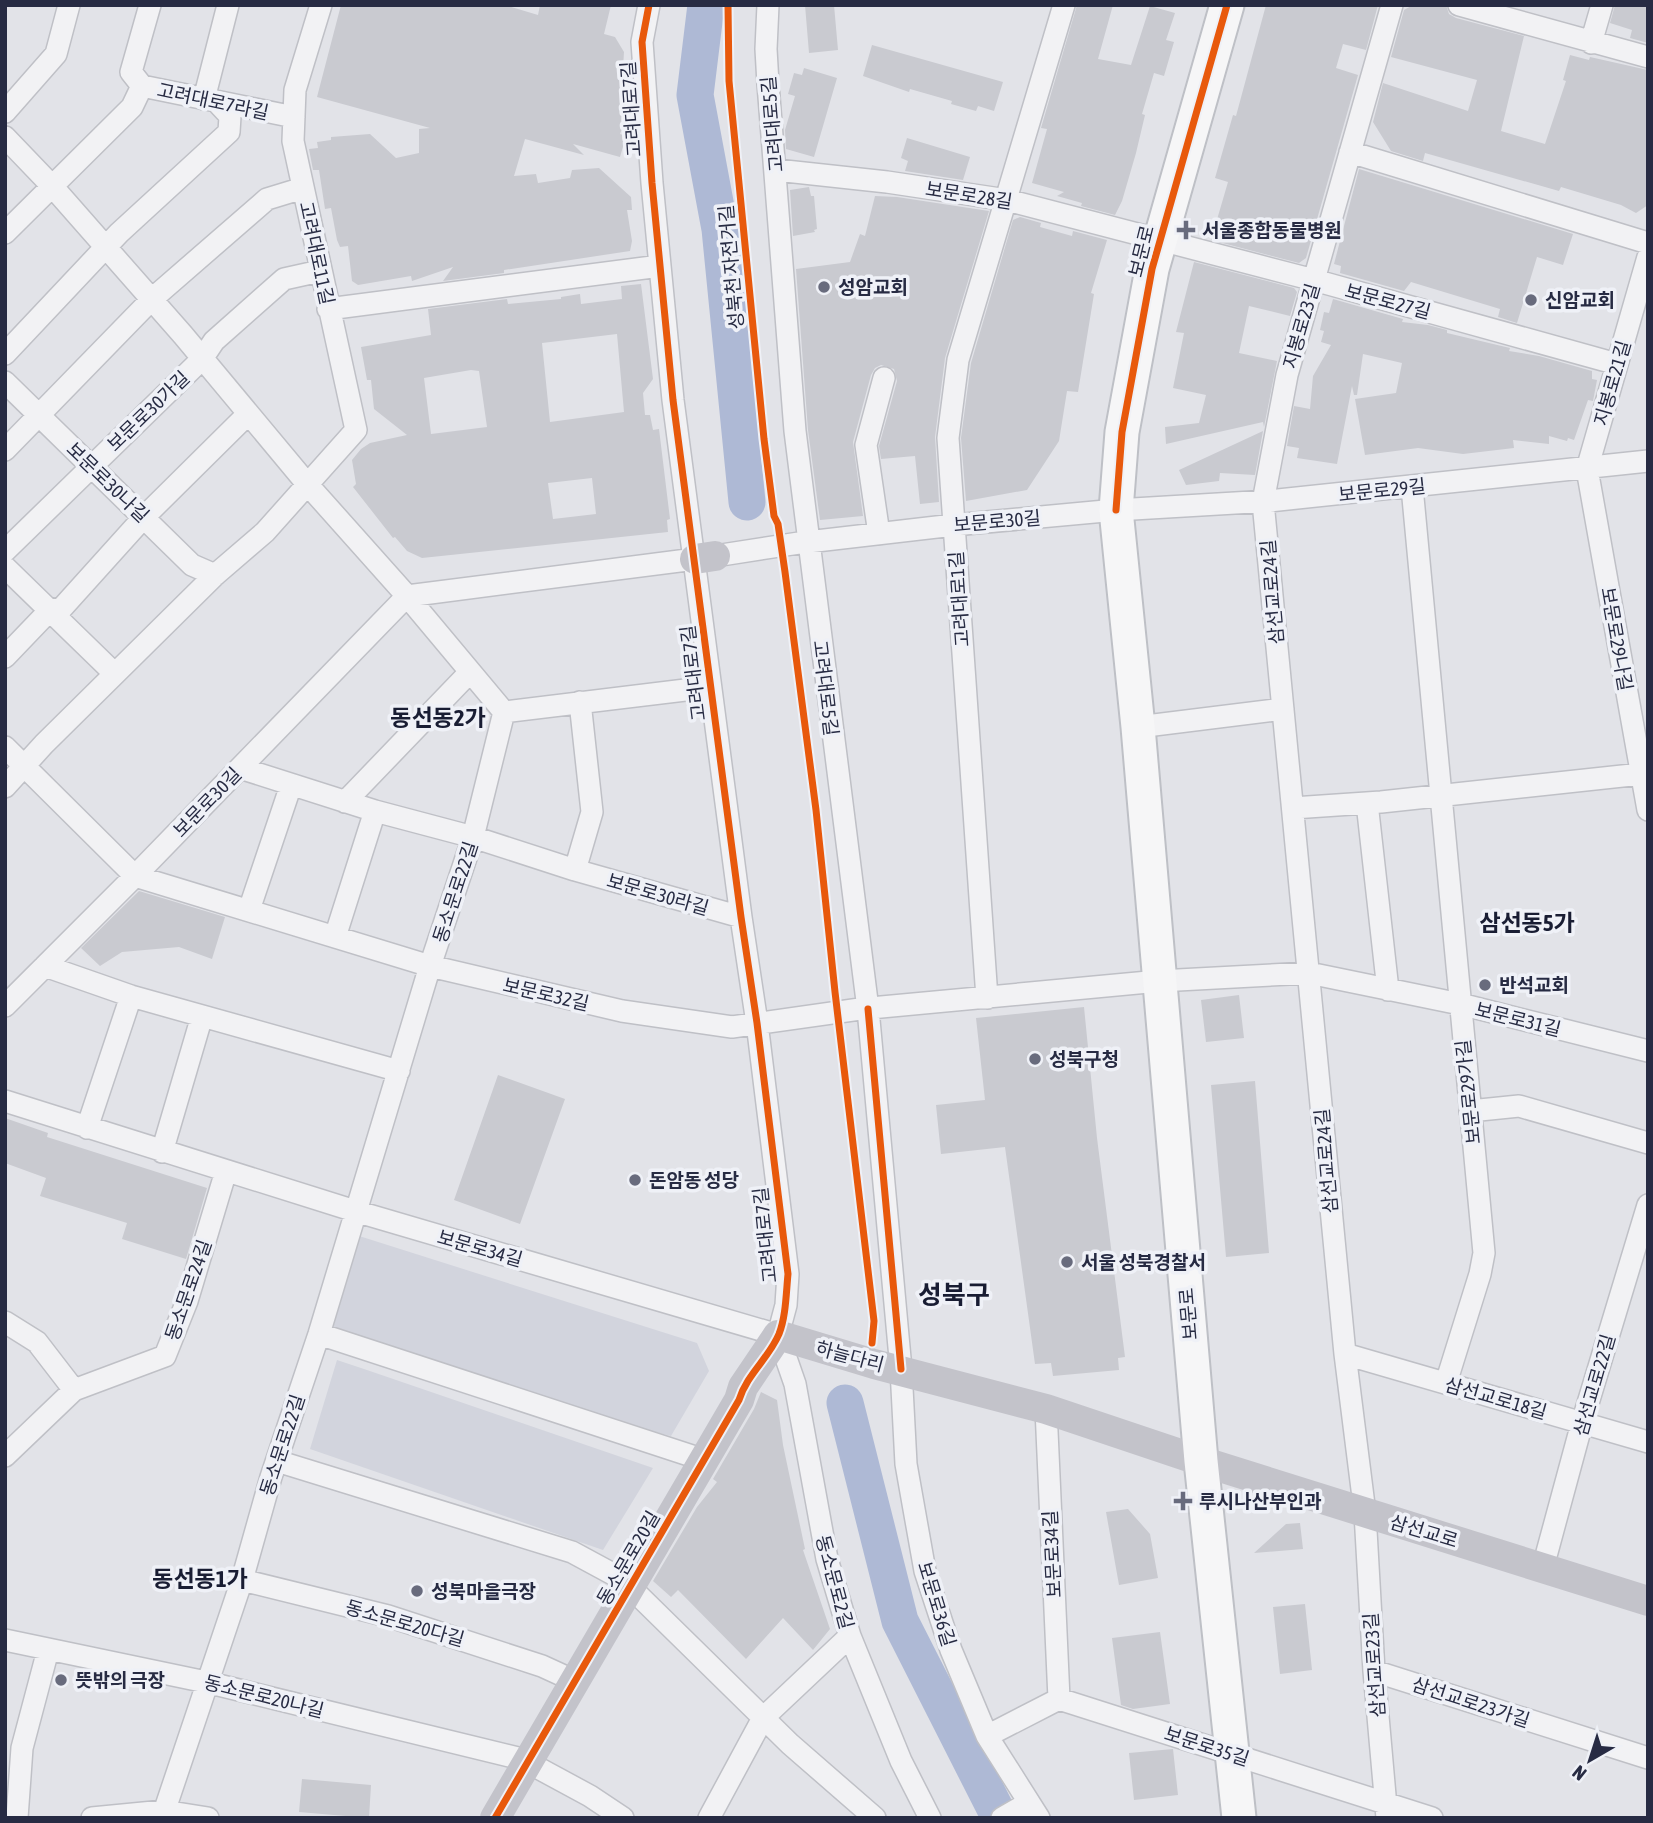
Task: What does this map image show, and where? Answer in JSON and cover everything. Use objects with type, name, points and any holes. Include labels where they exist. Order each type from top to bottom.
[{"type":"main road","name":"보문로","points":[[1227,5],[1159,241],[1127,396],[1116,510],[1138,727],[1200,1461],[1239,1818]]},
{"type":"street","points":[[5,113],[56,54],[69,5]]},
{"type":"street","points":[[142,86],[131,72],[150,5]]},
{"type":"street","points":[[5,354],[119,233],[229,132],[230,116],[210,100],[228,5]]},
{"type":"street","name":"고려대로11길","points":[[308,485],[356,430],[293,141],[295,90],[321,5]]},
{"type":"street","name":"고려대로7길","points":[[649,5],[642,42],[673,400],[705,557],[710,687],[741,917],[760,1023],[788,1274],[786,1305],[789,1339]]},
{"type":"street","name":"고려대로5길","points":[[768,5],[766,49],[801,543],[860,1010],[901,1369]]},
{"type":"street","name":"고려대로1길","points":[[987,998],[948,438],[958,360],[1064,5]]},
{"type":"street","name":"지봉로23길","points":[[1263,502],[1287,375],[1392,5]]},
{"type":"street","points":[[1459,5],[1648,57]]},
{"type":"street","points":[[1591,43],[1602,5]]},
{"type":"street","name":"고려대로7라길","points":[[5,233],[132,107],[142,86],[294,117]]},
{"type":"street","name":"보문로30가길","points":[[5,137],[152,299],[308,485],[407,596]]},
{"type":"street","points":[[1350,152],[1648,243]]},
{"type":"street","name":"보문로28길","points":[[776,170],[887,182],[1007,200],[1159,241]]},
{"type":"street","points":[[5,450],[152,299],[267,199],[303,188]]},
{"type":"street","name":"보문로27길","points":[[1159,241],[1617,365]]},
{"type":"street","name":"지봉로21길","points":[[1587,469],[1648,257]]},
{"type":"street","points":[[328,309],[660,266]]},
{"type":"street","name":"보문로30가길","points":[[5,551],[202,359],[214,341],[284,279],[320,271]]},
{"type":"street","points":[[879,534],[866,445],[884,378]]},
{"type":"street","name":"보문로30나길","points":[[5,382],[192,565],[215,575]]},
{"type":"street","points":[[5,657],[50,610],[62,608],[144,517],[248,414]]},
{"type":"street","name":"보문로29길","points":[[1116,510],[1263,502],[1648,461]]},
{"type":"street","name":"보문로29나길","points":[[1587,469],[1645,773],[1648,810]]},
{"type":"street","points":[[5,787],[215,575],[265,532],[308,485]]},
{"type":"street","name":"보문로29가길","points":[[1412,487],[1484,1253],[1446,1383]]},
{"type":"street","name":"삼선교로24길","points":[[1263,502],[1345,1354],[1365,1513]]},
{"type":"street","name":"보문로30길","points":[[705,557],[954,525],[1116,510]]},
{"type":"street","points":[[407,596],[705,557]]},
{"type":"street","points":[[5,567],[115,674]]},
{"type":"street","points":[[407,596],[504,712]]},
{"type":"street","name":"보문로30길","points":[[5,1006],[407,596]]},
{"type":"street","points":[[345,802],[470,672]]},
{"type":"street","name":"고려대로7길","points":[[504,712],[710,687]]},
{"type":"street","points":[[575,870],[592,812],[580,702]]},
{"type":"street","points":[[1138,727],[1283,709]]},
{"type":"street","name":"동소문로22길","points":[[163,1814],[242,1580],[430,966],[473,837],[504,712]]},
{"type":"street","name":"보문로32길","points":[[5,747],[135,876],[430,966],[622,1011],[732,1027],[860,1010]]},
{"type":"street","name":"보문로30라길","points":[[240,768],[375,811],[473,837],[575,870],[741,917]]},
{"type":"street","points":[[1293,808],[1440,796],[1645,773]]},
{"type":"street","points":[[249,910],[290,785]]},
{"type":"street","points":[[1367,803],[1388,990]]},
{"type":"street","points":[[335,937],[375,811]]},
{"type":"street","points":[[46,966],[131,996],[400,1071]]},
{"type":"street","name":"보문로31길","points":[[1159,981],[1309,973],[1460,1004],[1648,1051]]},
{"type":"street","points":[[860,1010],[1159,981]]},
{"type":"street","points":[[87,1128],[131,996]]},
{"type":"street","points":[[162,1152],[202,1016]]},
{"type":"street","name":"보문로34길","points":[[5,1101],[355,1211],[789,1339]]},
{"type":"street","points":[[1470,1111],[1519,1106],[1648,1143]]},
{"type":"street","name":"동소문로24길","points":[[5,1456],[74,1391],[165,1356],[187,1301],[226,1171]]},
{"type":"street","name":"삼선교로22길","points":[[1543,1567],[1582,1423],[1648,1205]]},
{"type":"street","points":[[5,1322],[37,1342],[74,1391]]},
{"type":"street","points":[[319,1334],[695,1457]]},
{"type":"street","name":"하늘다리","points":[[789,1339],[901,1369]]},
{"type":"street","name":"동소문로20길","points":[[525,1761],[733,1394],[789,1339]]},
{"type":"street","name":"동소문로2길","points":[[789,1339],[827,1559],[850,1636],[901,1761],[930,1818]]},
{"type":"street","name":"삼선교로18길","points":[[1345,1354],[1648,1442]]},
{"type":"street","points":[[901,1369],[1046,1409],[1200,1461]]},
{"type":"street","name":"보문로36길","points":[[901,1369],[906,1464],[925,1571],[951,1650],[986,1736],[1034,1810]]},
{"type":"street","name":"동소문로20길","points":[[501,1808],[566,1677],[739,1400],[743,1387]]},
{"type":"street","name":"보문로34길","points":[[1046,1409],[1059,1699]]},
{"type":"street","name":"동소문로20길","points":[[277,1461],[572,1552],[626,1582],[790,1744],[875,1818]]},
{"type":"street","name":"삼선교로","points":[[1200,1461],[1648,1601]]},
{"type":"street","name":"삼선교로23길","points":[[1365,1513],[1374,1671],[1386,1810]]},
{"type":"street","name":"동소문로20다길","points":[[242,1580],[388,1616],[542,1666],[566,1677]]},
{"type":"street","points":[[709,1818],[763,1718],[850,1636]]},
{"type":"street","name":"동소문로20나길","points":[[5,1640],[206,1682],[525,1761],[590,1796],[623,1818]]},
{"type":"street","points":[[17,1818],[14,1746],[48,1650]]},
{"type":"street","name":"삼선교로23가길","points":[[1374,1671],[1648,1758]]},
{"type":"street","points":[[986,1736],[1059,1699]]},
{"type":"street","name":"보문로35길","points":[[1059,1699],[1234,1754],[1386,1810],[1432,1818]]},
{"type":"street","points":[[1002,1818],[1034,1810]]},
{"type":"street","points":[[92,1818],[163,1814],[208,1818]]},
{"type":"shaded area","points":[[356,1235],[697,1343],[709,1371],[671,1436],[586,1414],[331,1337]]},
{"type":"shaded area","points":[[337,1360],[653,1468],[603,1550],[310,1449]]},
{"type":"building","points":[[341,5],[505,5],[538,15],[540,5],[611,5],[604,34],[615,37],[624,52],[621,99],[624,100],[620,134],[626,136],[620,157],[573,144],[584,155],[525,139],[514,176],[536,174],[538,183],[570,178],[572,170],[599,168],[631,197],[632,210],[627,210],[632,241],[630,251],[443,281],[453,267],[412,281],[411,276],[358,285],[352,281],[348,246],[340,247],[337,240],[331,208],[325,209],[319,170],[313,170],[309,149],[318,148],[317,142],[331,140],[331,137],[370,134],[396,158],[419,153],[419,129],[430,128],[317,97]]},
{"type":"building","points":[[805,5],[834,5],[838,50],[809,53]]},
{"type":"building","points":[[1077,5],[1113,5],[1098,59],[1131,65],[1150,6],[1175,13],[1166,40],[1174,42],[1164,76],[1154,73],[1142,114],[1145,115],[1136,153],[1122,201],[1115,215],[1081,206],[1082,203],[1057,196],[1064,192],[1032,183],[1047,129],[1041,128]]},
{"type":"building","points":[[1266,5],[1378,5],[1366,50],[1343,44],[1336,68],[1358,75],[1306,258],[1299,263],[1211,240],[1228,182],[1215,178],[1233,115],[1236,116]]},
{"type":"building","points":[[1413,5],[1446,5],[1449,14],[1456,18],[1524,36],[1501,131],[1545,144],[1566,81],[1563,80],[1570,55],[1648,70],[1648,205],[1636,213],[1621,205],[1561,187],[1559,191],[1425,153],[1423,161],[1391,151],[1373,122],[1383,83],[1468,111],[1477,80],[1391,57],[1404,10]]},
{"type":"building","points":[[1615,5],[1648,5],[1648,43],[1630,38],[1632,30],[1610,23]]},
{"type":"building","points":[[872,45],[1003,82],[994,111],[978,106],[976,111],[951,104],[952,101],[910,89],[909,92],[863,76]]},
{"type":"building","points":[[804,68],[837,78],[814,157],[786,149],[785,130],[795,96],[788,94],[794,73],[802,75]]},
{"type":"building","points":[[907,138],[970,157],[963,180],[905,171],[908,161],[901,158]]},
{"type":"building","points":[[1359,169],[1573,234],[1563,265],[1537,257],[1517,323],[1498,317],[1500,309],[1411,282],[1404,291],[1340,273],[1341,266],[1334,264]]},
{"type":"building","points":[[809,187],[811,196],[814,196],[817,229],[815,232],[793,236],[790,190]]},
{"type":"building","points":[[875,196],[989,211],[945,358],[935,437],[939,502],[920,504],[915,456],[881,459],[879,446],[897,381],[894,369],[881,365],[875,368],[871,375],[853,442],[863,516],[820,520],[808,430],[796,269],[850,262],[860,234],[865,236]]},
{"type":"building","points":[[1020,217],[1041,223],[1040,227],[1072,236],[1073,231],[1107,240],[1091,293],[1094,294],[1078,392],[1067,391],[1059,441],[1027,490],[966,501],[961,438],[971,363],[1013,220]]},
{"type":"building","points":[[1194,262],[1294,288],[1297,292],[1290,316],[1249,306],[1239,353],[1277,361],[1264,427],[1263,422],[1166,444],[1165,427],[1199,423],[1206,395],[1173,388],[1184,333],[1176,332]]},
{"type":"building","points":[[641,284],[653,379],[643,393],[645,415],[650,415],[653,430],[659,429],[670,519],[667,520],[668,532],[422,558],[407,551],[393,538],[353,487],[356,484],[352,460],[361,449],[370,443],[407,435],[374,409],[371,380],[367,380],[361,347],[431,335],[428,309],[507,299],[508,304],[561,299],[580,294],[581,304],[622,299],[621,286]],"holes":[[[617,334],[624,412],[550,422],[542,343]],[[479,371],[487,427],[431,434],[424,378]],[[592,478],[596,514],[553,519],[548,483]]]},
{"type":"building","points":[[1333,299],[1403,319],[1402,322],[1428,325],[1447,330],[1447,333],[1510,348],[1509,351],[1539,356],[1592,371],[1592,379],[1597,380],[1593,401],[1588,400],[1574,440],[1549,436],[1549,444],[1513,440],[1514,448],[1463,454],[1418,448],[1365,455],[1355,399],[1396,393],[1402,363],[1363,354],[1357,395],[1354,395],[1352,386],[1337,464],[1297,458],[1299,448],[1287,446],[1294,406],[1310,409],[1313,376],[1331,345],[1321,342],[1324,331],[1320,330],[1324,312],[1329,313]]},
{"type":"building","points":[[1263,431],[1255,475],[1220,473],[1219,481],[1186,485],[1179,470]]},
{"type":"building","points":[[139,891],[225,917],[212,959],[179,947],[122,952],[100,966],[81,948]]},
{"type":"building","points":[[1239,995],[1244,1038],[1206,1042],[1201,1000]]},
{"type":"building","points":[[1084,1007],[1097,1138],[1125,1357],[1118,1358],[1119,1370],[1053,1376],[1051,1363],[1035,1364],[1005,1147],[941,1154],[936,1105],[985,1100],[976,1018]]},
{"type":"building","points":[[498,1075],[565,1099],[520,1224],[454,1200]]},
{"type":"building","points":[[1255,1081],[1269,1253],[1226,1257],[1211,1085]]},
{"type":"building","points":[[5,1118],[48,1133],[47,1137],[207,1188],[186,1259],[122,1239],[127,1223],[40,1196],[46,1178],[5,1163]]},
{"type":"building","points":[[761,1392],[777,1400],[783,1445],[805,1549],[803,1550],[830,1629],[813,1650],[783,1618],[746,1659],[678,1590],[671,1597],[653,1581],[697,1507],[717,1482],[713,1479]]},
{"type":"building","points":[[1128,1509],[1150,1534],[1158,1578],[1119,1585],[1106,1512]]},
{"type":"building","points":[[1300,1523],[1303,1549],[1254,1553],[1286,1524]]},
{"type":"building","points":[[1305,1604],[1312,1670],[1280,1674],[1273,1607]]},
{"type":"building","points":[[1160,1632],[1170,1704],[1133,1709],[1121,1705],[1112,1638]]},
{"type":"building","points":[[1173,1749],[1178,1795],[1134,1800],[1129,1753]]},
{"type":"building","points":[[302,1779],[371,1785],[369,1818],[299,1812]]},
{"type":"waterway","points":[[706,5],[695,95],[720,229],[747,502]]},
{"type":"waterway","points":[[845,1403],[900,1621],[1000,1818]]},
{"type":"cycle path","points":[[495,1818],[747,1382],[775,1343],[784,1312],[788,1274],[673,400],[652,183],[642,42],[649,5]]},
{"type":"cycle path","name":"성북천 자전거길","points":[[728,5],[729,81],[764,439],[774,516],[778,524],[785,572],[816,810],[874,1321],[872,1343]]},
{"type":"cycle path","points":[[1116,510],[1122,432],[1152,269],[1227,5]]},
{"type":"cycle path","points":[[868,1009],[901,1369]]},
{"type":"place","name":"서울종합동물병원","points":[[1186,230]]},
{"type":"place","name":"성암교회","points":[[824,287]]},
{"type":"place","name":"신암교회","points":[[1531,300]]},
{"type":"place","name":"반석교회","points":[[1485,985]]},
{"type":"place","name":"성북구청","points":[[1035,1059]]},
{"type":"place","name":"돈암동 성당","points":[[635,1180]]},
{"type":"place","name":"서울 성북경찰서","points":[[1067,1262]]},
{"type":"place","name":"루시나산부인과","points":[[1183,1501]]},
{"type":"place","name":"성북마을극장","points":[[417,1591]]},
{"type":"place","name":"뜻밖의 극장","points":[[61,1680]]},
{"type":"district","name":"동선동2가","points":[[438,718]]},
{"type":"district","name":"삼선동5가","points":[[1527,923]]},
{"type":"district","name":"성북구","points":[[954,1295]]},
{"type":"district","name":"동선동1가","points":[[200,1579]]}]
